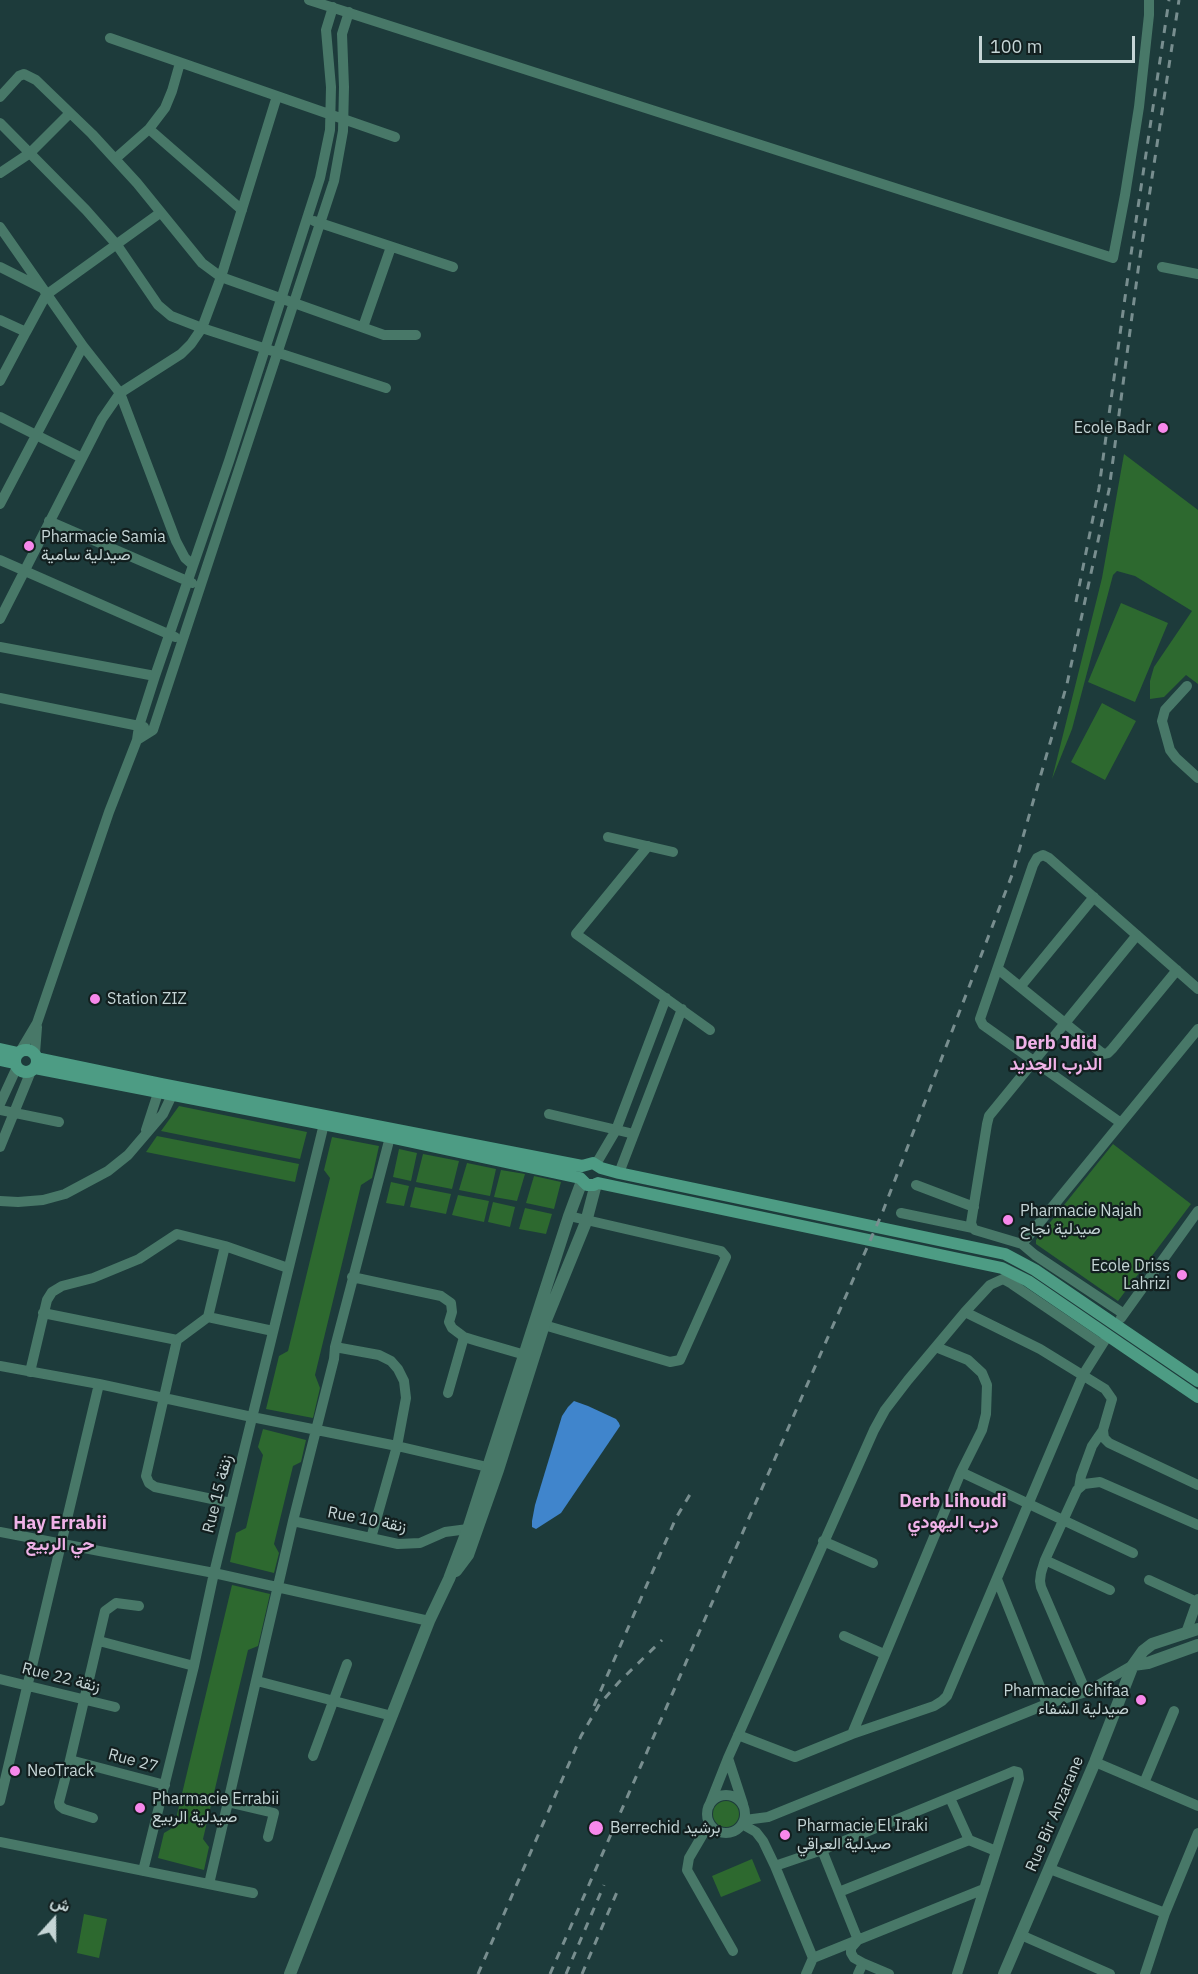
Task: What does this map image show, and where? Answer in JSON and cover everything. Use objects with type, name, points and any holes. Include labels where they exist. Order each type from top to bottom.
[{"type":"main road","points":[[0,1049],[18,1058],[22,1071],[35,1062],[169,1086],[581,1175],[587,1185],[597,1183],[1002,1268],[1028,1281],[1106,1340],[1198,1396]]},
{"type":"main road","points":[[0,1060],[18,1058],[26,1049],[35,1062],[158,1093],[581,1175]]},
{"type":"main road","points":[[581,1175],[589,1162],[619,1173],[1005,1254],[1120,1319],[1198,1381]]},
{"type":"main road","points":[[597,1183],[602,1175],[599,1166]]},
{"type":"street","points":[[309,0],[1113,258],[1138,107],[1149,0]]},
{"type":"street","points":[[0,1104],[18,1058],[37,1023],[109,812],[137,741],[139,726],[155,676],[265,349],[327,153],[331,87],[326,30],[333,7]]},
{"type":"street","points":[[137,741],[153,730],[321,223],[342,141],[344,87],[342,34],[349,12]]},
{"type":"street","points":[[110,38],[394,137]]},
{"type":"street","points":[[115,159],[148,129],[165,108],[180,63]]},
{"type":"street","points":[[0,97],[19,76],[24,74],[36,80],[137,183],[202,263],[221,277],[384,335],[416,335]]},
{"type":"street","points":[[0,619],[102,419],[120,393],[181,354],[202,328],[221,277],[277,96]]},
{"type":"street","points":[[0,173],[30,153],[70,113]]},
{"type":"street","points":[[0,123],[117,245],[158,305],[171,316],[386,388]]},
{"type":"street","points":[[148,129],[242,210]]},
{"type":"street","points":[[1,376],[26,332],[43,291],[117,245],[160,213]]},
{"type":"street","points":[[307,218],[453,267]]},
{"type":"street","points":[[0,227],[43,291],[120,393],[176,541],[185,558],[193,565]]},
{"type":"street","points":[[363,327],[391,247]]},
{"type":"street","points":[[0,267],[43,291]]},
{"type":"street","points":[[1162,267],[1198,274]]},
{"type":"street","points":[[0,320],[26,332]]},
{"type":"street","points":[[0,504],[83,346]]},
{"type":"street","points":[[0,417],[82,458]]},
{"type":"street","points":[[49,521],[201,587]]},
{"type":"street","points":[[0,560],[183,640]]},
{"type":"street","points":[[0,647],[155,676]]},
{"type":"street","points":[[1187,686],[1165,710],[1162,721],[1170,750],[1198,778]]},
{"type":"street","points":[[0,698],[153,730]]},
{"type":"street","points":[[608,837],[673,852]]},
{"type":"street","points":[[648,846],[576,934],[710,1030]]},
{"type":"street","points":[[1121,1123],[983,1025],[980,1019],[1037,858],[1043,855],[1049,858],[1198,989]]},
{"type":"street","points":[[1020,987],[1094,897]]},
{"type":"street","points":[[973,1228],[971,1223],[989,1116],[1137,935]]},
{"type":"street","points":[[998,969],[1103,1054],[1108,1053],[1177,970]]},
{"type":"street","points":[[599,1166],[616,1130],[666,998]]},
{"type":"street","points":[[619,1173],[682,1009]]},
{"type":"street","points":[[0,1147],[35,1062],[37,1023]]},
{"type":"street","points":[[1022,1244],[1198,1029]]},
{"type":"street","points":[[144,1136],[158,1093]]},
{"type":"street","points":[[0,1201],[43,1200],[65,1194],[108,1171],[128,1155],[163,1114],[172,1095]]},
{"type":"street","points":[[0,1110],[59,1122]]},
{"type":"street","points":[[549,1114],[634,1134]]},
{"type":"street","name":"Rue 15 زنقة","points":[[143,1871],[324,1124]]},
{"type":"street","points":[[209,1884],[335,1347],[390,1137]]},
{"type":"street","points":[[449,1579],[464,1563],[468,1555],[581,1175]]},
{"type":"street","points":[[528,1356],[544,1325],[586,1221],[597,1183]]},
{"type":"street","points":[[916,1185],[974,1207]]},
{"type":"street","points":[[901,1213],[973,1228],[1022,1244],[1120,1319],[1198,1211]]},
{"type":"street","points":[[544,1325],[670,1362],[680,1360],[726,1257],[721,1251],[569,1216]]},
{"type":"street","points":[[30,1372],[47,1300],[52,1292],[62,1286],[82,1282],[120,1268],[139,1259],[177,1234],[225,1246],[288,1268]]},
{"type":"street","points":[[225,1246],[208,1317],[177,1340],[146,1476],[149,1483],[164,1490],[231,1503]]},
{"type":"street","points":[[352,1277],[446,1298],[451,1303],[452,1328],[464,1337],[528,1356]]},
{"type":"street","points":[[738,1735],[795,1757],[852,1734],[934,1707],[947,1696],[1083,1375],[1106,1340],[1003,1280],[990,1285],[965,1312],[908,1380],[885,1410],[874,1430],[823,1541],[738,1735],[728,1758],[709,1806],[707,1815],[710,1824],[717,1831],[725,1833],[735,1831],[744,1822],[768,1817],[1047,1704],[1086,1692],[1133,1665],[1148,1663],[1198,1645]]},
{"type":"street","points":[[965,1312],[1040,1349],[1105,1389],[1112,1399],[1103,1430],[1092,1446],[1079,1488],[1041,1573],[1041,1587],[1086,1692]]},
{"type":"street","points":[[44,1313],[177,1340]]},
{"type":"street","points":[[208,1317],[273,1331]]},
{"type":"street","points":[[448,1393],[464,1337]]},
{"type":"street","points":[[335,1347],[379,1355],[391,1361],[404,1381],[406,1398],[397,1446],[371,1538]]},
{"type":"street","points":[[852,1734],[884,1654],[982,1430],[986,1414],[987,1385],[982,1373],[968,1360],[936,1347]]},
{"type":"street","points":[[0,1366],[99,1384],[493,1468]]},
{"type":"street","points":[[0,1801],[99,1384]]},
{"type":"street","points":[[1103,1430],[1104,1438],[1109,1443],[1198,1485]]},
{"type":"street","points":[[290,1974],[429,1621],[449,1579],[493,1468]]},
{"type":"street","points":[[962,1472],[1133,1553]]},
{"type":"street","points":[[1079,1488],[1091,1482],[1100,1482],[1198,1525]]},
{"type":"street","name":"Rue 10 زنقة","points":[[293,1521],[398,1544],[420,1543],[445,1532],[468,1529]]},
{"type":"street","points":[[0,1532],[214,1573],[429,1621]]},
{"type":"street","points":[[823,1541],[873,1563]]},
{"type":"street","points":[[1045,1560],[1110,1590]]},
{"type":"street","points":[[997,1579],[1047,1704]]},
{"type":"street","points":[[1133,1665],[1143,1651],[1152,1644],[1192,1631],[1197,1600],[1149,1580]]},
{"type":"street","points":[[93,1818],[60,1806],[59,1802],[105,1611],[116,1603],[139,1606]]},
{"type":"street","points":[[844,1636],[884,1654]]},
{"type":"street","points":[[99,1641],[194,1666]]},
{"type":"street","points":[[313,1756],[347,1664]]},
{"type":"street","name":"Rue Bir Anzarane","points":[[1004,1974],[1095,1762],[1133,1665]]},
{"type":"street","name":"Rue 22 زنقة","points":[[0,1679],[115,1707]]},
{"type":"street","points":[[257,1681],[392,1716]]},
{"type":"street","points":[[1144,1783],[1174,1711]]},
{"type":"street","name":"Rue 27","points":[[70,1754],[165,1785]]},
{"type":"street","points":[[728,1758],[744,1806],[744,1822]]},
{"type":"street","points":[[1095,1762],[1198,1806]]},
{"type":"street","points":[[775,1866],[822,1850],[1014,1771],[1018,1772],[1019,1779],[957,1974]]},
{"type":"street","points":[[709,1806],[714,1799],[725,1795],[738,1799],[744,1806]]},
{"type":"street","points":[[950,1798],[969,1840],[996,1851]]},
{"type":"street","points":[[227,1802],[274,1813],[268,1837]]},
{"type":"street","points":[[744,1822],[763,1840],[813,1958]]},
{"type":"street","points":[[710,1824],[689,1858],[687,1870],[733,1951]]},
{"type":"street","points":[[1144,1974],[1165,1913],[1198,1833]]},
{"type":"street","points":[[839,1892],[969,1840]]},
{"type":"street","points":[[0,1842],[253,1893]]},
{"type":"street","points":[[822,1850],[858,1940]]},
{"type":"street","points":[[1050,1869],[1165,1913]]},
{"type":"street","points":[[806,1974],[813,1958],[984,1889]]},
{"type":"street","points":[[1021,1935],[1110,1974]]},
{"type":"street","points":[[858,1940],[851,1948],[854,1958],[889,1974]]},
{"type":"street","points":[[858,1974],[863,1963]]},
{"type":"street","points":[[1079,1974],[1084,1963]]},
{"type":"green space","points":[[1124,454],[1198,510],[1198,684],[1186,675],[1164,697],[1150,699],[1150,681],[1154,667],[1192,611],[1135,576],[1117,571],[1113,575],[1072,729],[1052,779],[1102,578]]},
{"type":"green space","points":[[1121,603],[1168,623],[1135,702],[1088,682]]},
{"type":"green space","points":[[1102,703],[1136,721],[1105,780],[1071,762]]},
{"type":"green space","points":[[179,1106],[307,1132],[300,1159],[161,1131]]},
{"type":"green space","points":[[157,1136],[299,1164],[295,1182],[146,1152]]},
{"type":"green space","points":[[332,1137],[379,1146],[372,1178],[361,1185],[315,1375],[320,1388],[313,1418],[266,1409],[279,1356],[288,1351],[330,1178],[324,1170]]},
{"type":"green space","points":[[1113,1144],[1191,1204],[1118,1301],[1036,1244],[1036,1240]]},
{"type":"green space","points":[[399,1149],[417,1153],[411,1181],[393,1177]]},
{"type":"green space","points":[[423,1154],[459,1161],[452,1189],[416,1182]]},
{"type":"green space","points":[[467,1163],[496,1169],[490,1196],[459,1190]]},
{"type":"green space","points":[[501,1170],[525,1174],[517,1201],[494,1197]]},
{"type":"green space","points":[[534,1176],[561,1182],[554,1209],[526,1203]]},
{"type":"green space","points":[[391,1182],[409,1186],[404,1206],[386,1203]]},
{"type":"green space","points":[[415,1187],[451,1194],[446,1214],[410,1207]]},
{"type":"green space","points":[[458,1195],[489,1201],[484,1222],[452,1215]]},
{"type":"green space","points":[[493,1202],[515,1207],[510,1227],[488,1222]]},
{"type":"green space","points":[[525,1208],[552,1214],[546,1234],[519,1229]]},
{"type":"green space","points":[[263,1429],[306,1440],[301,1462],[293,1466],[274,1544],[279,1553],[274,1573],[230,1562],[236,1533],[246,1528],[263,1455],[258,1447]]},
{"type":"green space","points":[[232,1585],[270,1594],[258,1646],[248,1650],[203,1839],[209,1847],[204,1870],[158,1858],[164,1833],[174,1827]]},
{"type":"green space","points":[[726,1801],[736,1804],[739,1814],[736,1824],[726,1827],[716,1824],[713,1814],[716,1804]]},
{"type":"green space","points":[[752,1859],[761,1881],[721,1897],[712,1876]]},
{"type":"green space","points":[[84,1914],[107,1919],[99,1958],[77,1953]]},
{"type":"water","points":[[574,1401],[616,1419],[620,1426],[561,1513],[536,1529],[532,1527],[535,1505],[562,1416]]},
{"type":"railway","points":[[1076,602],[1099,488],[1169,0]]},
{"type":"railway","points":[[550,1974],[883,1211],[1012,875],[1067,684],[1109,490],[1139,263],[1179,0]]},
{"type":"railway","points":[[594,1706],[676,1518],[692,1491]]},
{"type":"railway","points":[[478,1974],[581,1736],[599,1705],[662,1640]]},
{"type":"railway","points":[[566,1974],[604,1885]]},
{"type":"railway","points":[[582,1974],[617,1892]]},
{"type":"place","name":"Ecole Badr","points":[[1163,428]]},
{"type":"place","name":"Pharmacie Samia صيدلية سامية","points":[[29,546]]},
{"type":"place","name":"Station ZIZ","points":[[95,999]]},
{"type":"place","name":"Pharmacie Najah صيدلية نجاح","points":[[1008,1220]]},
{"type":"place","name":"Ecole Driss Lahrizi","points":[[1182,1275]]},
{"type":"place","name":"Pharmacie Chifaa صيدلية الشفاء","points":[[1141,1700]]},
{"type":"place","name":"NeoTrack","points":[[15,1771]]},
{"type":"place","name":"Pharmacie Errabii صيدلية الربيع","points":[[140,1808]]},
{"type":"place","name":"Berrechid برشيد","points":[[596,1828]]},
{"type":"place","name":"Pharmacie El Iraki صيدلية العراقي","points":[[785,1835]]},
{"type":"district","name":"Derb Jdid الدرب الجديد","points":[[1056,1054]]},
{"type":"district","name":"Derb Lihoudi درب اليهودي","points":[[953,1512]]},
{"type":"district","name":"Hay Errabii حي الربيع","points":[[60,1534]]}]
